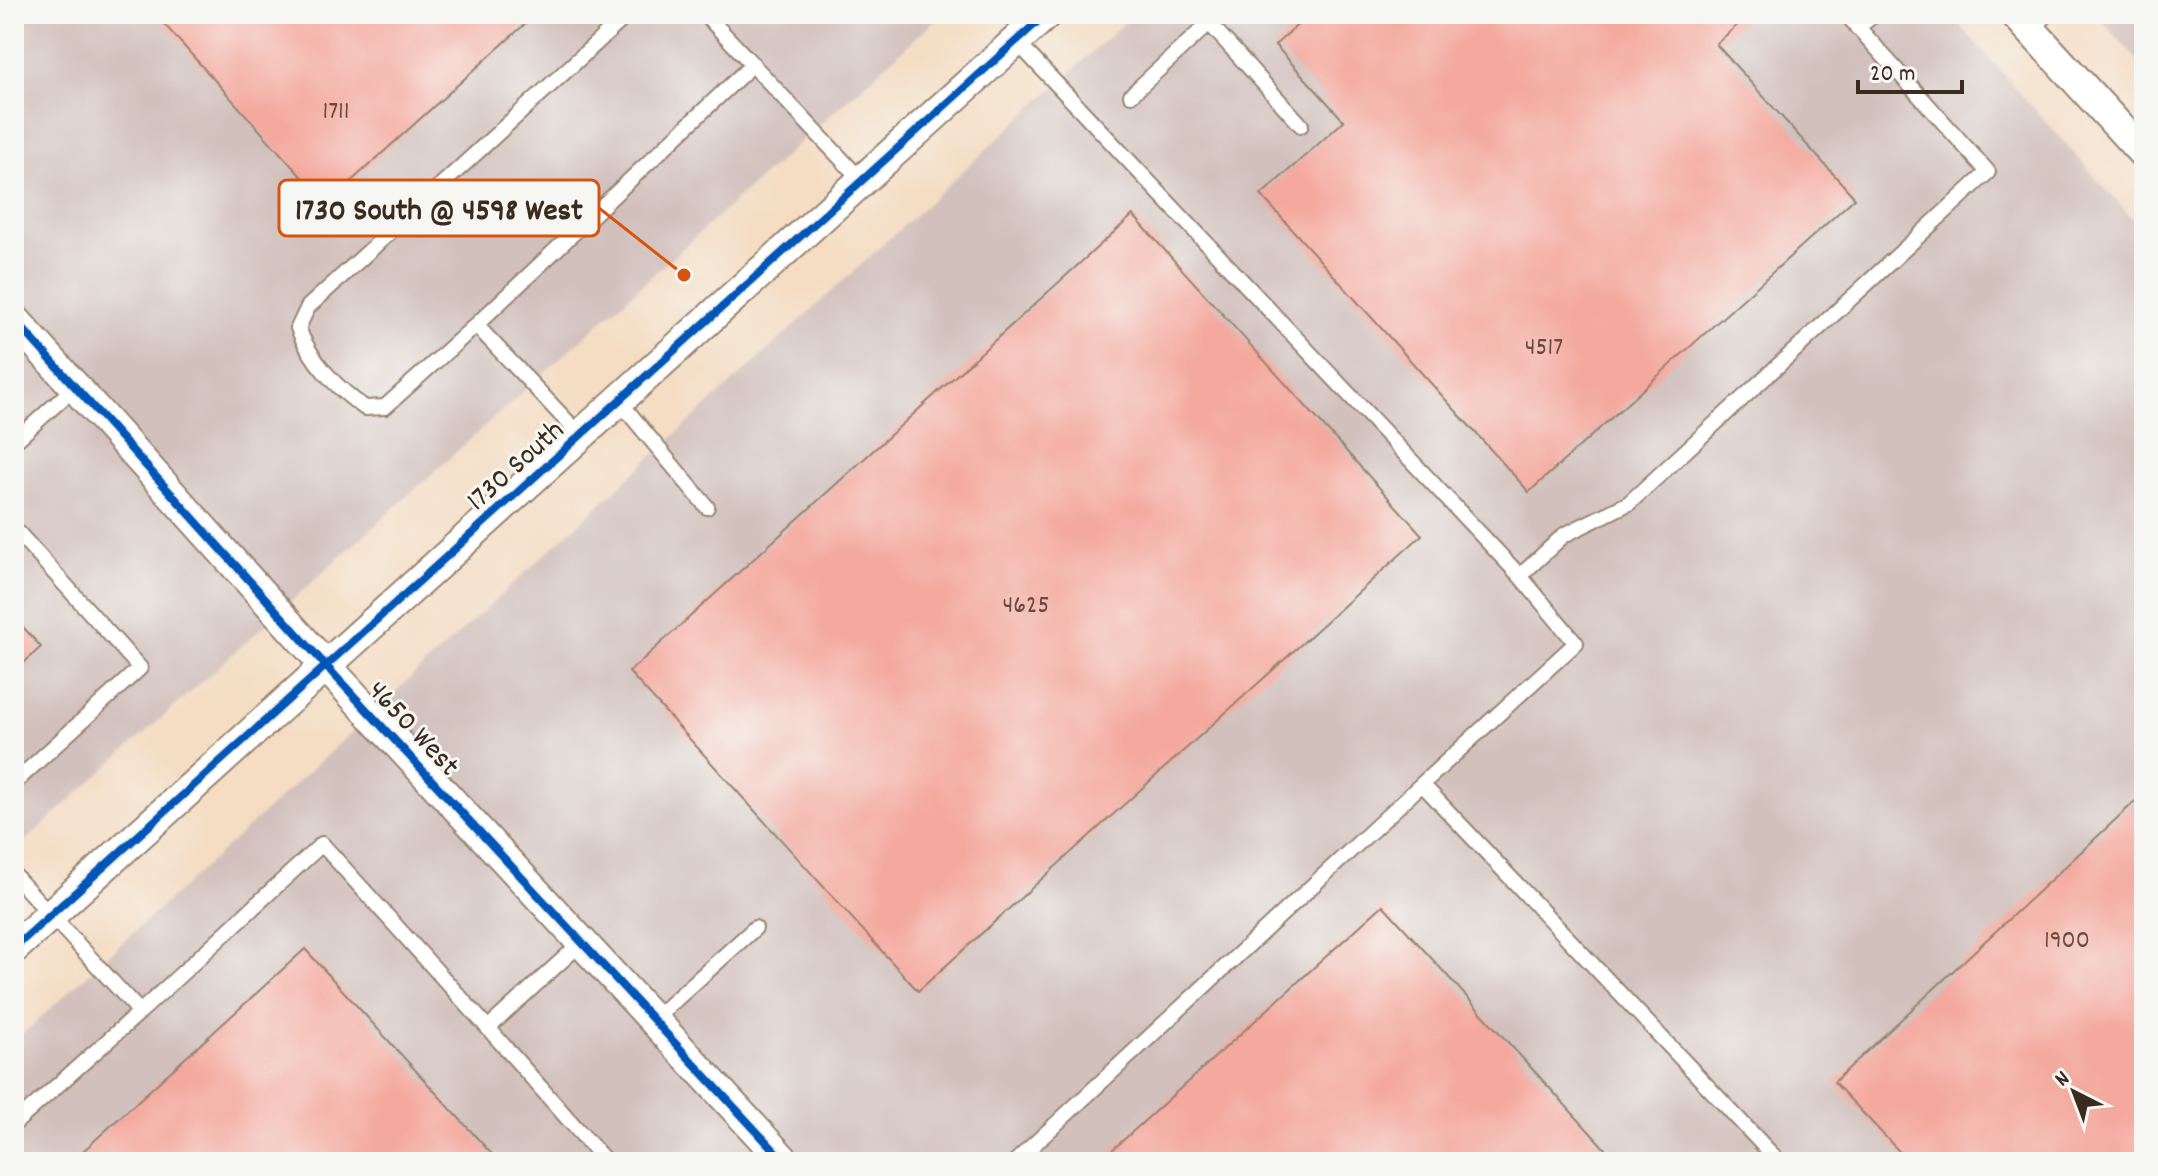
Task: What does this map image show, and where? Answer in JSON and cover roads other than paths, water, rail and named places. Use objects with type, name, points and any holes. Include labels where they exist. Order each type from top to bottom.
[{"type":"street","name":"1730 South","points":[[14,948],[1046,14]]},
{"type":"street","points":[[2032,19],[2141,145]]},
{"type":"street","name":"4650 West","points":[[14,319],[327,667],[785,1162]]},
{"type":"lane","points":[[628,14],[308,307],[298,328],[306,349],[350,398],[365,408],[385,407],[753,64]]},
{"type":"lane","points":[[705,14],[862,181]]},
{"type":"lane","points":[[1520,576],[1564,535],[1629,503],[1988,172],[1846,14]]},
{"type":"lane","points":[[1857,28],[1875,14]]},
{"type":"lane","points":[[1131,95],[1210,17],[1301,125]]},
{"type":"lane","points":[[1015,1162],[1576,643],[1520,576],[1016,41]]},
{"type":"lane","points":[[476,325],[581,436]]},
{"type":"lane","points":[[14,442],[75,387]]},
{"type":"lane","points":[[619,401],[707,507]]},
{"type":"lane","points":[[14,528],[140,668],[14,783]]},
{"type":"lane","points":[[1422,784],[1779,1162]]},
{"type":"lane","points":[[14,1124],[322,844],[606,1162]]},
{"type":"lane","points":[[14,875],[140,1012]]},
{"type":"lane","points":[[653,1020],[755,928]]},
{"type":"lane","points":[[488,1028],[581,943]]},
{"type":"place","name":"1730 South @ 4598 West","points":[[684,275]]}]
